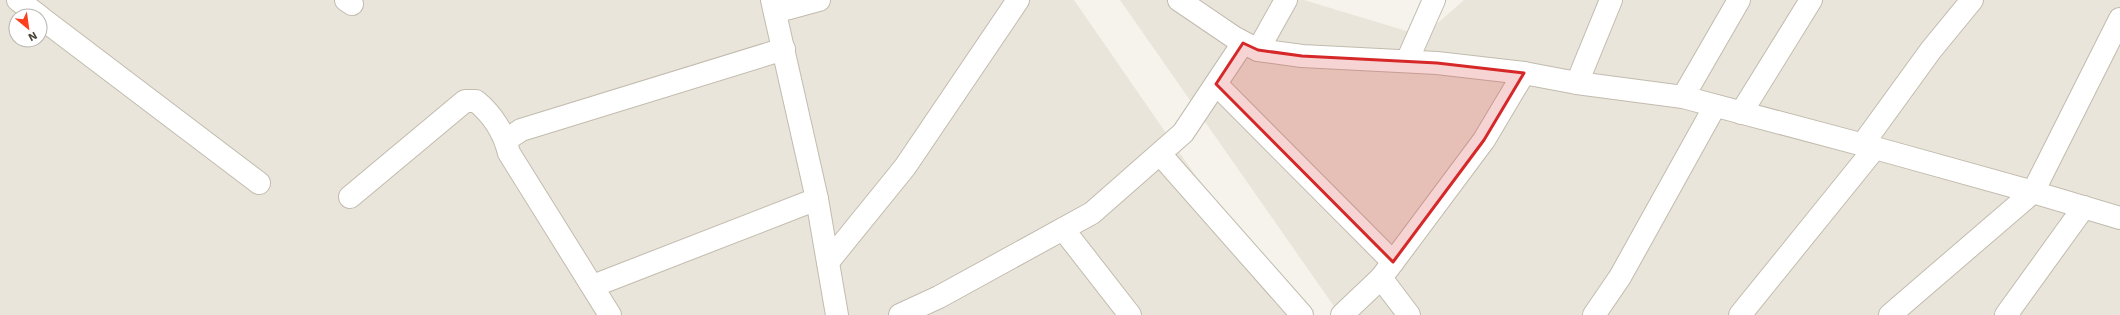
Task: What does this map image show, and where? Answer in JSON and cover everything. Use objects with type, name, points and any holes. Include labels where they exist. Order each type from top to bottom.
[{"type":"street","points":[[18,0],[29,8]]},
{"type":"street","points":[[819,0],[774,6],[817,199],[837,315]]},
{"type":"street","points":[[828,262],[905,167],[1018,0]]},
{"type":"street","points":[[1179,0],[1251,46],[1302,56],[1407,61],[1524,73],[1577,83],[1683,98],[1868,146],[2120,218]]},
{"type":"street","points":[[900,315],[939,296],[1092,213],[1183,133],[1216,84],[1251,46],[1286,0]]},
{"type":"street","points":[[1407,61],[1434,0]]},
{"type":"street","points":[[1577,83],[1611,0]]},
{"type":"street","points":[[1683,98],[1739,0]]},
{"type":"street","points":[[1741,113],[1811,0]]},
{"type":"street","points":[[1740,315],[1868,146],[1931,50],[1972,0]]},
{"type":"street","points":[[1890,315],[2033,192],[2120,19]]},
{"type":"street","points":[[48,22],[259,183]]},
{"type":"street","points":[[506,140],[521,130],[784,49]]},
{"type":"street","points":[[1342,315],[1387,270],[1484,140],[1524,73]]},
{"type":"street","points":[[1216,84],[1387,270],[1409,315]]},
{"type":"street","points":[[350,197],[466,101],[476,101],[486,109],[506,140],[509,153],[610,315]]},
{"type":"street","points":[[1594,315],[1620,277],[1715,106]]},
{"type":"street","points":[[1160,154],[1302,315]]},
{"type":"street","points":[[593,286],[817,199]]},
{"type":"street","points":[[2006,315],[2084,207]]},
{"type":"street","points":[[1063,229],[1130,315]]},
{"type":"highlighted area","points":[[1243,43],[1258,50],[1302,56],[1437,63],[1524,73],[1484,140],[1393,262],[1216,84]]},
{"type":"shaded area","points":[[0,0],[1074,0],[1292,315],[0,315]]},
{"type":"shaded area","points":[[1120,0],[1304,0],[1423,36],[1464,0],[2120,0],[2120,315],[1340,315]]}]
